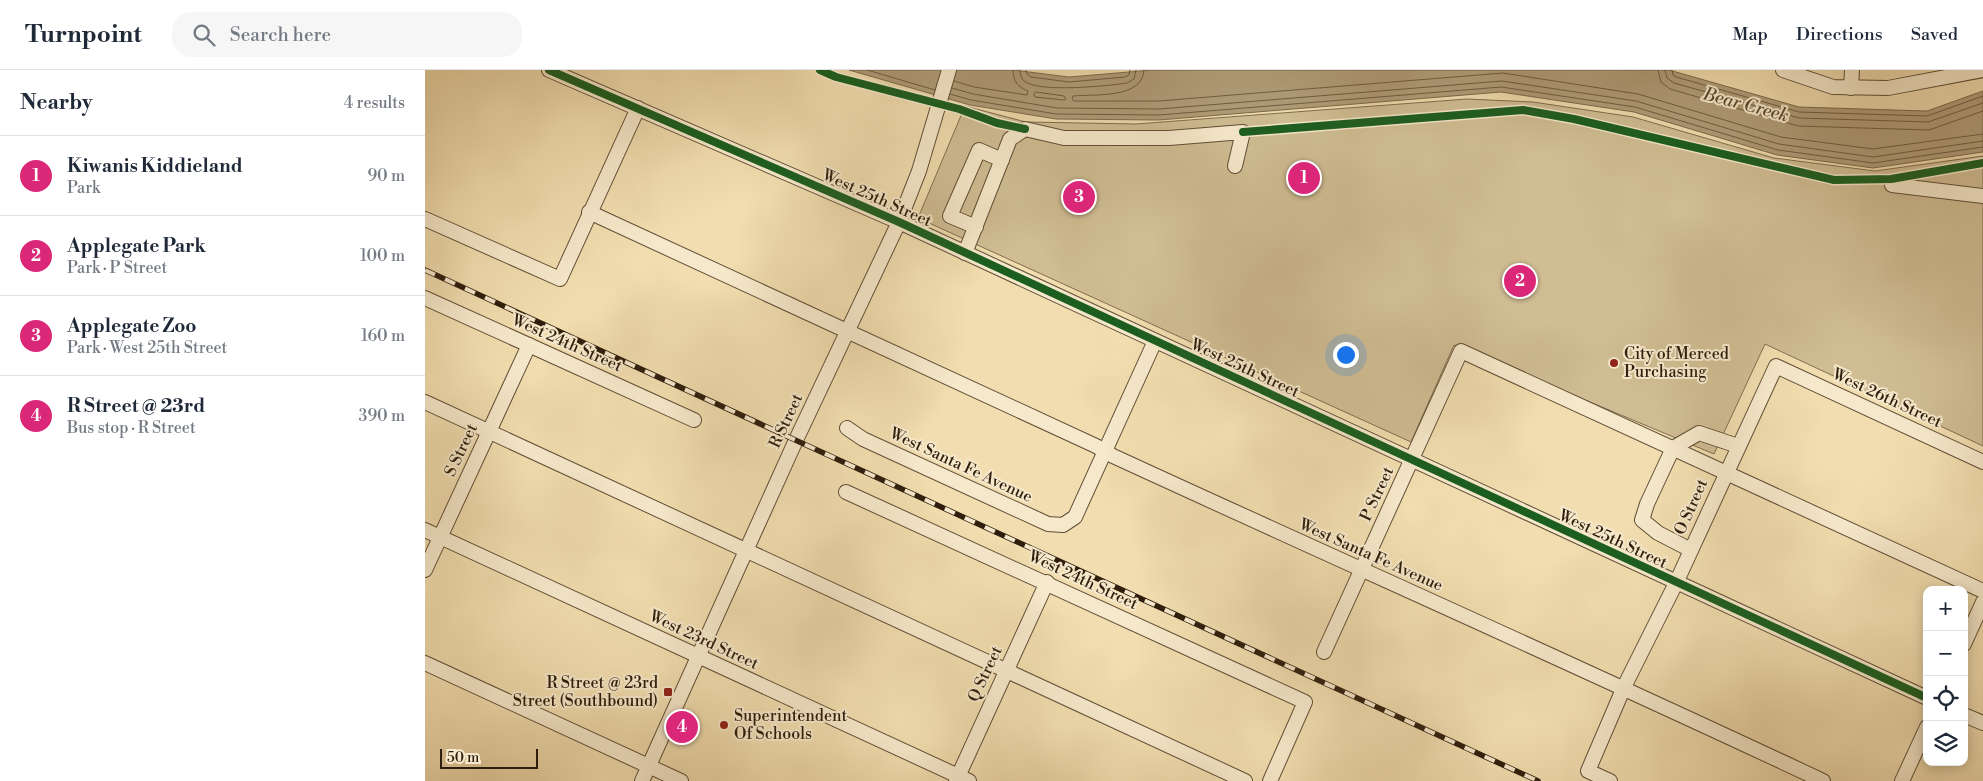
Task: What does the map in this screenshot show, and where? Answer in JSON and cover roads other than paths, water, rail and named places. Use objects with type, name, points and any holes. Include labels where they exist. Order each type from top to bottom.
[{"type":"street","name":"West 25th Street","points":[[549,70],[899,222],[1411,461],[1923,696]]},
{"type":"street","name":"R Street","points":[[642,781],[899,222],[919,172],[949,70]]},
{"type":"street","points":[[1783,70],[1833,87],[1851,88],[1888,88],[1983,70]]},
{"type":"street","points":[[1851,70],[1851,88]]},
{"type":"street","points":[[425,219],[560,279],[638,108]]},
{"type":"street","points":[[965,253],[1010,139],[1025,129],[1064,138],[1169,138],[1243,132],[1235,166]]},
{"type":"street","points":[[976,227],[950,216],[979,150],[1002,160]]},
{"type":"street","points":[[1893,185],[1983,196]]},
{"type":"street","name":"West Santa Fe Avenue","points":[[589,212],[1361,570],[1624,687],[1823,781]]},
{"type":"street","name":"West 24th Street","points":[[425,298],[694,420]]},
{"type":"street","points":[[1105,451],[1155,341]]},
{"type":"street","name":"S Street","points":[[425,570],[529,345]]},
{"type":"street","name":"P Street","points":[[1325,652],[1461,351],[1673,448]]},
{"type":"street","name":"O Street","points":[[1610,781],[1588,771],[1624,687],[1691,550],[1725,472],[1776,366]]},
{"type":"street","name":"West 26th Street","points":[[1776,366],[1983,462]]},
{"type":"street","points":[[425,402],[1245,781]]},
{"type":"street","name":"West Santa Fe Avenue","points":[[847,428],[863,439],[1048,524],[1063,525],[1075,517],[1105,451]]},
{"type":"street","points":[[1691,550],[1658,533],[1642,520],[1647,504],[1673,448],[1699,433],[1738,446]]},
{"type":"street","points":[[1673,448],[1983,590]]},
{"type":"street","name":"West 24th Street","points":[[846,492],[1047,582],[1305,702],[1270,781]]},
{"type":"street","name":"West 23rd Street","points":[[425,530],[961,779]]},
{"type":"street","name":"Q Street","points":[[961,779],[1047,582]]},
{"type":"street","points":[[1968,635],[1983,602]]},
{"type":"street","points":[[425,663],[681,781]]},
{"type":"street","points":[[1968,717],[1983,724]]},
{"type":"street","points":[[1902,781],[1923,736]]},
{"type":"water","name":"Bear Creek","points":[[849,70],[1013,70],[1069,77],[1153,70],[1669,70],[1799,107],[1927,111],[1983,91],[1983,152],[1873,168],[1777,155],[1634,112],[1501,92],[1159,120],[1056,119],[970,105]]},
{"type":"railway","points":[[425,270],[1538,781]]},
{"type":"place","name":"Kiwanis Kiddieland","points":[[1304,178]]},
{"type":"place","name":"Applegate Zoo","points":[[1079,197]]},
{"type":"place","name":"Applegate Park","points":[[1520,281]]},
{"type":"place","name":"City of Merced Purchasing","points":[[1614,363]]},
{"type":"place","name":"R Street @ 23rd Street (Southbound)","points":[[668,692]]},
{"type":"place","name":"Superintendent Of Schools","points":[[724,725]]},
{"type":"place","name":"R Street @ 23rd","points":[[682,727]]}]
